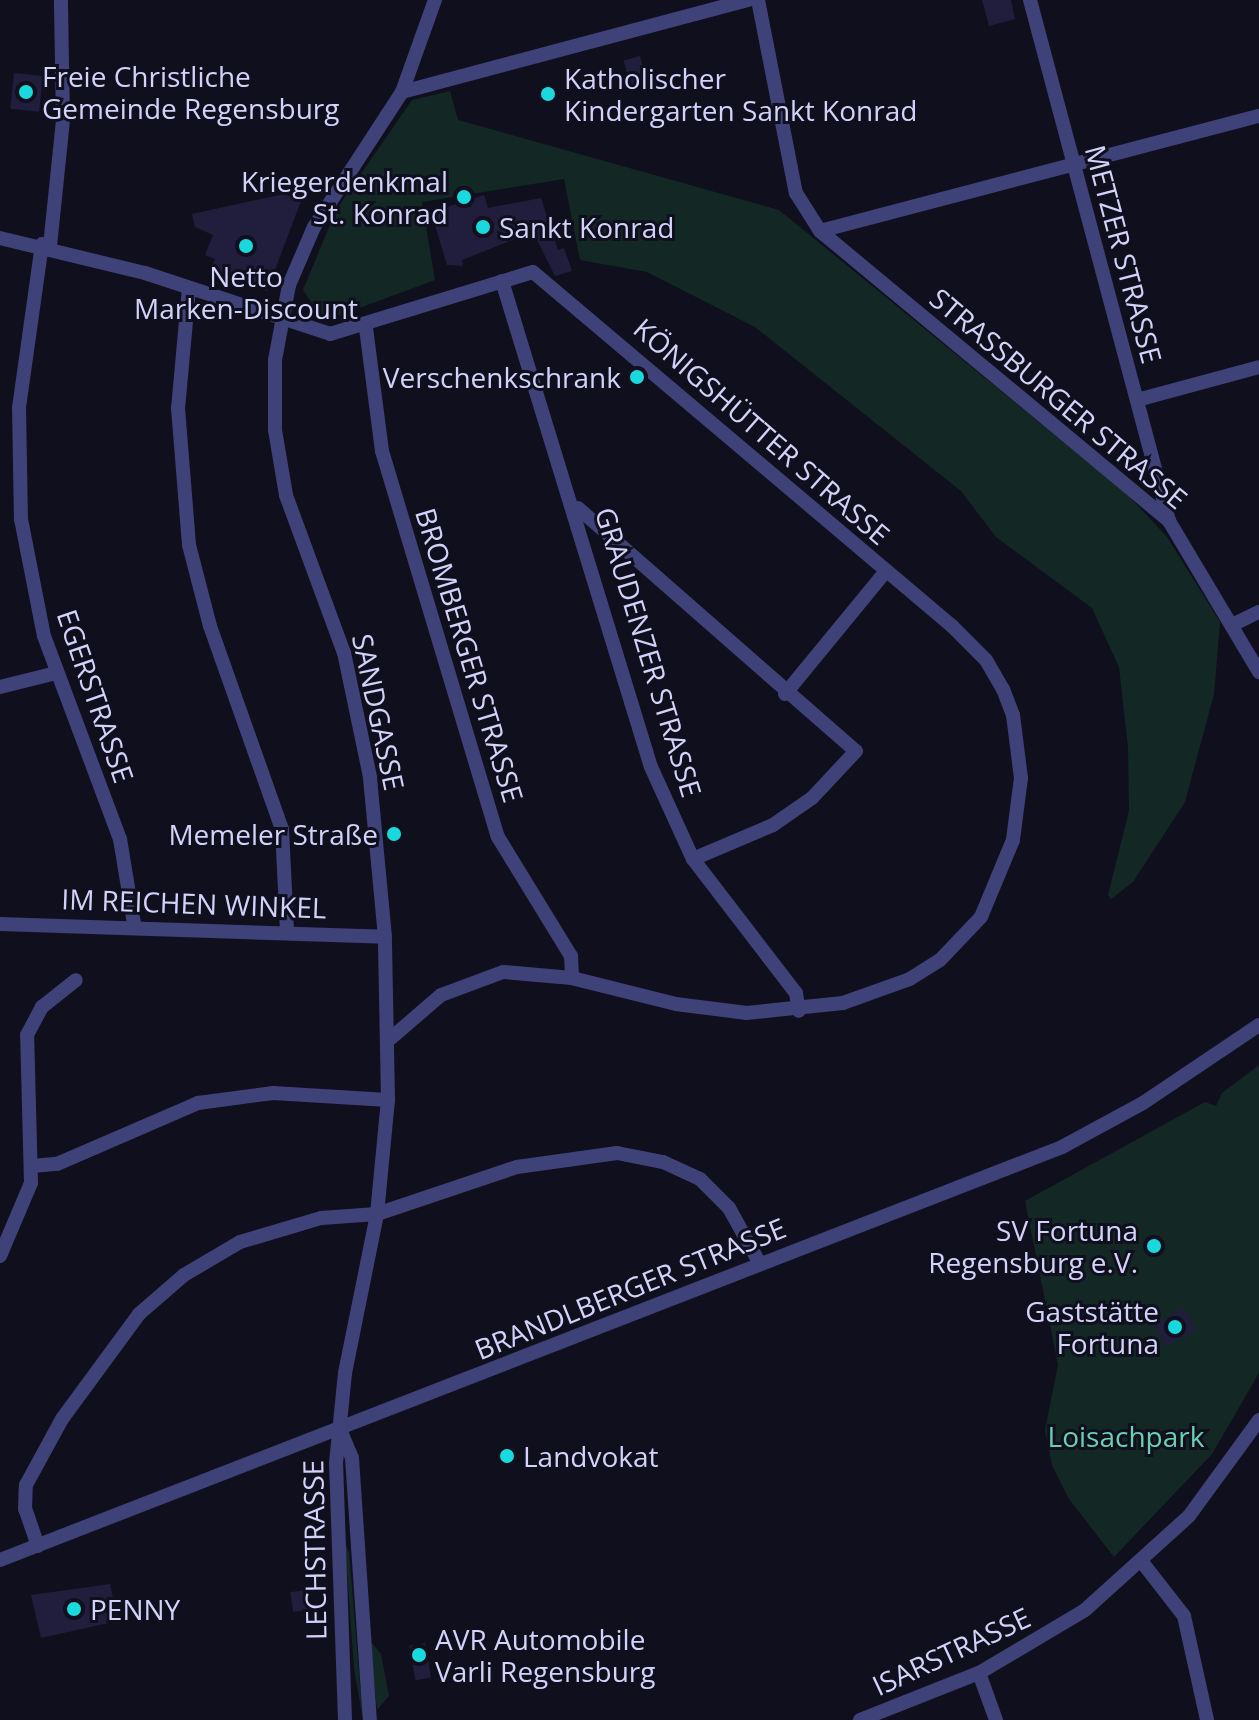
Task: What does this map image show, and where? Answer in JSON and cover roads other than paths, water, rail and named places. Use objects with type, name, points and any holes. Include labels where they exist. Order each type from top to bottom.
[{"type":"street","name":"EGERSTRASSE","points":[[61,0],[63,120],[19,407],[18,481],[37,605],[56,673],[120,839],[134,924]]},
{"type":"street","name":"SANDGASSE","points":[[341,1431],[345,1373],[377,1214],[388,1100],[390,1039],[385,937],[370,777],[350,676],[294,525],[279,457],[274,399],[279,320],[322,211],[402,92],[435,0]]},
{"type":"street","points":[[402,92],[748,0]]},
{"type":"street","name":"STRASSBURGER STRASSE","points":[[758,0],[796,193],[820,231],[1169,521],[1234,624],[1259,672]]},
{"type":"street","name":"METZER STRASSE","points":[[1030,0],[1169,521]]},
{"type":"street","points":[[820,231],[1259,116]]},
{"type":"street","points":[[0,238],[46,245],[330,334],[366,328],[502,281]]},
{"type":"street","name":"KÖNIGSHÜTTER STRASSE","points":[[502,281],[533,272],[957,631],[986,660],[1013,715],[1021,778],[1002,872],[981,917],[940,960],[880,992],[799,1011]]},
{"type":"street","name":"GRAUDENZER STRASSE","points":[[502,281],[576,507],[651,767],[693,859],[796,993],[799,1011]]},
{"type":"street","points":[[189,288],[178,422],[189,545],[210,626],[282,829],[287,932]]},
{"type":"street","name":"BROMBERGER STRASSE","points":[[366,328],[382,451],[498,837],[571,956],[572,978]]},
{"type":"street","points":[[1137,400],[1259,367]]},
{"type":"street","points":[[576,507],[785,694],[856,751],[812,798],[773,825],[693,859]]},
{"type":"street","points":[[785,694],[886,571]]},
{"type":"street","points":[[1234,624],[1259,612]]},
{"type":"street","points":[[0,687],[56,673]]},
{"type":"street","name":"IM REICHEN WINKEL","points":[[0,924],[134,924],[385,937]]},
{"type":"street","points":[[390,1039],[441,995],[482,976],[524,972],[572,978],[717,1011],[799,1011]]},
{"type":"street","points":[[0,1256],[26,1201],[32,1166],[27,1035],[42,1007],[76,980]]},
{"type":"street","name":"BRANDLBERGER STRASSE","points":[[0,1560],[341,1431],[1104,1127],[1259,1025]]},
{"type":"street","points":[[32,1166],[57,1164],[198,1103],[273,1093],[388,1100]]},
{"type":"street","points":[[38,1546],[25,1509],[26,1485],[62,1419],[139,1314],[184,1275],[240,1242],[321,1218],[377,1214],[517,1167],[617,1153],[663,1162],[700,1179],[729,1208],[760,1264]]},
{"type":"street","name":"ISARSTRASSE","points":[[860,1720],[979,1673],[1047,1637],[1142,1562],[1189,1516],[1259,1420]]},
{"type":"street","name":"LECHSTRASSE","points":[[341,1431],[336,1463],[345,1720]]},
{"type":"street","name":"LECHSTRASSE","points":[[341,1431],[352,1458],[370,1720]]},
{"type":"street","points":[[1142,1562],[1184,1616],[1207,1720]]},
{"type":"street","points":[[979,1673],[996,1720]]},
{"type":"place","name":"Freie Christliche Gemeinde Regensburg","points":[[26,92]]},
{"type":"place","name":"Katholischer Kindergarten Sankt Konrad","points":[[548,94]]},
{"type":"place","name":"Kriegerdenkmal St. Konrad","points":[[464,197]]},
{"type":"place","name":"Sankt Konrad","points":[[483,227]]},
{"type":"place","name":"Netto Marken-Discount","points":[[246,246]]},
{"type":"place","name":"Verschenkschrank","points":[[637,377]]},
{"type":"place","name":"Memeler Straße","points":[[394,834]]},
{"type":"place","name":"SV Fortuna Regensburg e.V.","points":[[1154,1246]]},
{"type":"place","name":"Gaststätte Fortuna","points":[[1175,1327]]},
{"type":"place","name":"Landvokat","points":[[507,1456]]},
{"type":"place","name":"PENNY","points":[[74,1609]]},
{"type":"place","name":"AVR Automobile Varli Regensburg","points":[[419,1655]]},
{"type":"park label","name":"Loisachpark","points":[[1126,1436]]}]
